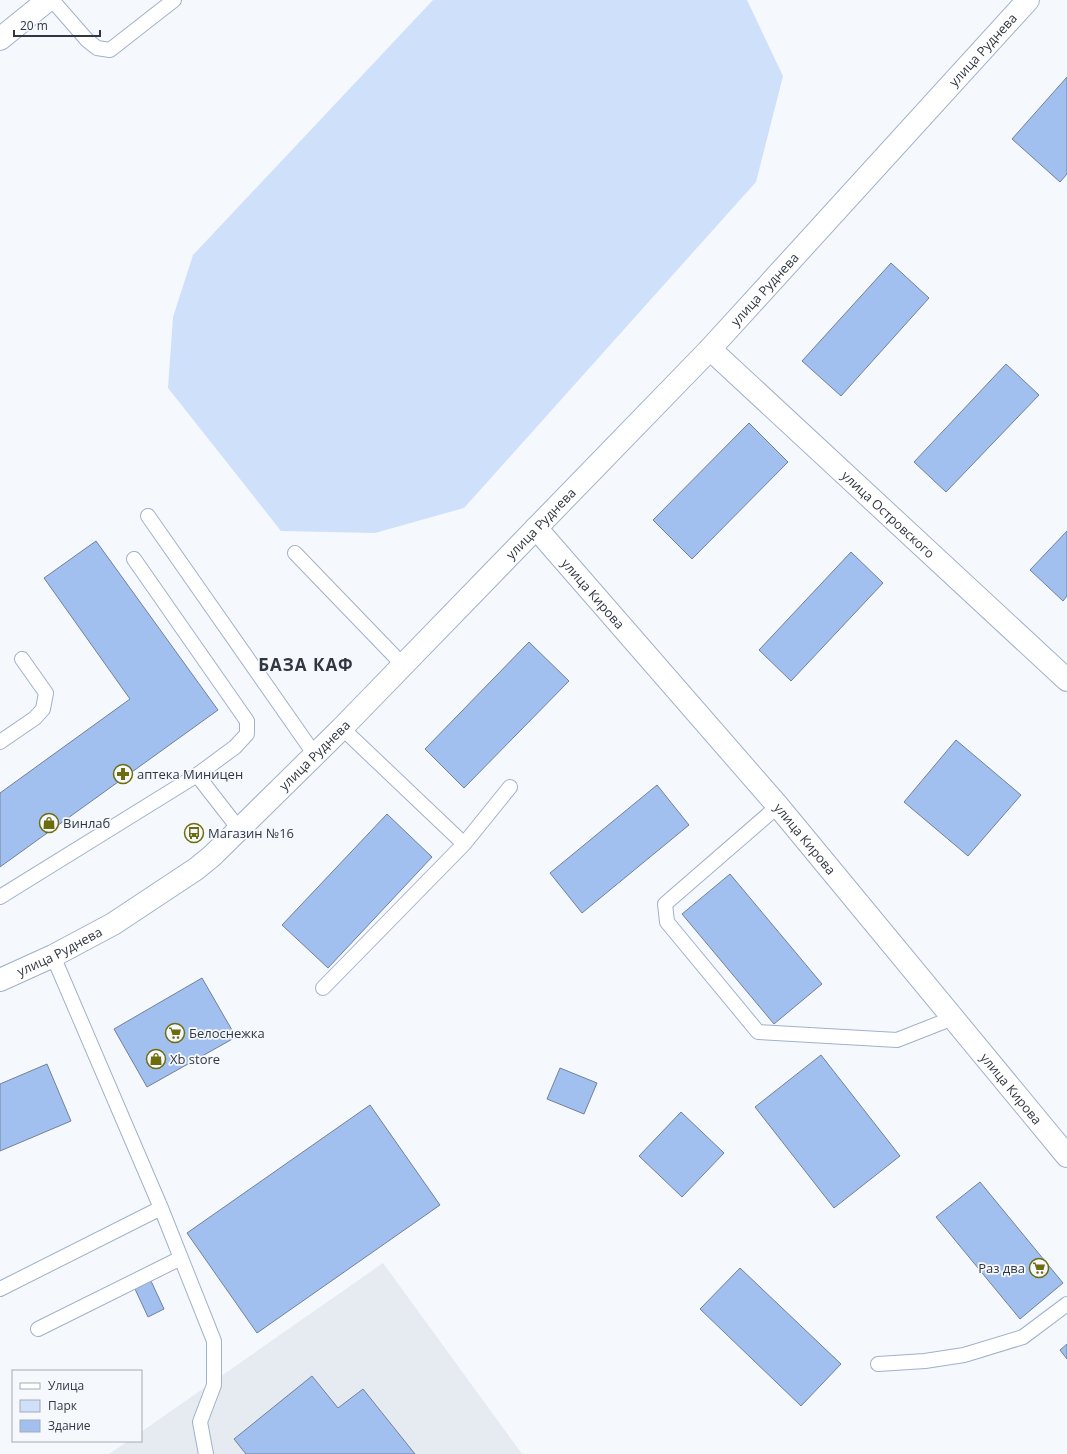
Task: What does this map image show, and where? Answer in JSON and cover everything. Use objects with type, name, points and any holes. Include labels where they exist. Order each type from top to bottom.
[{"type":"main road","points":[[0,39],[48,0]]},
{"type":"main road","name":"улица Руднева","points":[[0,980],[53,956],[113,924],[190,873],[212,856],[342,728],[710,349],[1028,0]]},
{"type":"main road","name":"улица Островского","points":[[710,349],[1067,680]]},
{"type":"main road","name":"улица Кирова","points":[[536,528],[778,806],[1067,1156]]},
{"type":"lane","points":[[52,0],[87,40],[97,48],[110,50],[174,0]]},
{"type":"lane","points":[[148,516],[315,755]]},
{"type":"lane","points":[[295,553],[403,665]]},
{"type":"lane","points":[[0,897],[198,775],[235,747],[247,734],[247,721],[134,559]]},
{"type":"lane","points":[[0,742],[35,718],[43,709],[46,693],[22,659]]},
{"type":"lane","points":[[342,728],[464,844]]},
{"type":"lane","points":[[198,775],[239,829]]},
{"type":"lane","points":[[323,988],[464,844],[510,787]]},
{"type":"lane","points":[[778,806],[665,904],[667,922],[758,1032],[897,1040],[953,1018]]},
{"type":"lane","points":[[53,956],[161,1208],[214,1340],[214,1385],[200,1422],[206,1454]]},
{"type":"lane","points":[[0,1289],[161,1208]]},
{"type":"lane","points":[[38,1329],[181,1258]]},
{"type":"lane","points":[[878,1364],[925,1361],[964,1355],[1023,1337],[1067,1304]]},
{"type":"shaded area","points":[[383,1263],[522,1454],[109,1454],[127,1442],[142,1442],[142,1431]]},
{"type":"green space","points":[[433,0],[747,0],[783,76],[756,182],[464,508],[375,533],[281,531],[168,388],[173,317],[193,255]]},
{"type":"building","points":[[1067,77],[1067,174],[1060,182],[1012,139]]},
{"type":"building","points":[[891,263],[929,298],[841,396],[802,361]]},
{"type":"building","points":[[1006,364],[1039,395],[946,492],[914,462]]},
{"type":"building","points":[[749,423],[788,462],[692,559],[653,520]]},
{"type":"building","points":[[1067,531],[1067,596],[1063,601],[1030,570]]},
{"type":"building","points":[[96,541],[218,710],[0,867],[0,793],[130,699],[44,578]]},
{"type":"building","points":[[851,552],[883,583],[791,681],[759,650]]},
{"type":"building","points":[[529,642],[569,681],[464,788],[425,749]]},
{"type":"building","points":[[956,740],[1021,795],[968,856],[904,802]]},
{"type":"building","points":[[657,785],[689,825],[582,913],[550,873]]},
{"type":"building","points":[[387,814],[432,857],[328,968],[282,925]]},
{"type":"building","points":[[730,874],[822,984],[774,1024],[682,914]]},
{"type":"building","name":"Белоснежка","points":[[202,978],[236,1037],[147,1087],[114,1029]]},
{"type":"building","points":[[821,1055],[900,1156],[834,1208],[755,1107]]},
{"type":"building","points":[[47,1064],[71,1121],[0,1151],[0,1084]]},
{"type":"building","points":[[560,1068],[597,1083],[584,1114],[547,1099]]},
{"type":"building","points":[[370,1105],[440,1205],[257,1333],[187,1233]]},
{"type":"building","points":[[681,1112],[724,1153],[682,1197],[639,1156]]},
{"type":"building","points":[[980,1182],[1063,1283],[1020,1319],[936,1217]]},
{"type":"building","points":[[740,1268],[841,1364],[801,1406],[700,1309]]},
{"type":"building","points":[[151,1281],[164,1309],[148,1317],[135,1289]]},
{"type":"building","points":[[1067,1344],[1067,1359],[1060,1350]]},
{"type":"building","points":[[312,1376],[338,1408],[363,1389],[415,1454],[246,1454],[234,1439]]},
{"type":"place","name":"аптека Миницен","points":[[123,774]]},
{"type":"place","name":"Винлаб","points":[[49,823]]},
{"type":"place","name":"Магазин №16","points":[[194,833]]},
{"type":"place","name":"Белоснежка","points":[[175,1033]]},
{"type":"place","name":"Xb store","points":[[156,1059]]},
{"type":"place","name":"Раз два","points":[[1039,1268]]},
{"type":"district","name":"БАЗА КАФ","points":[[306,664]]}]
